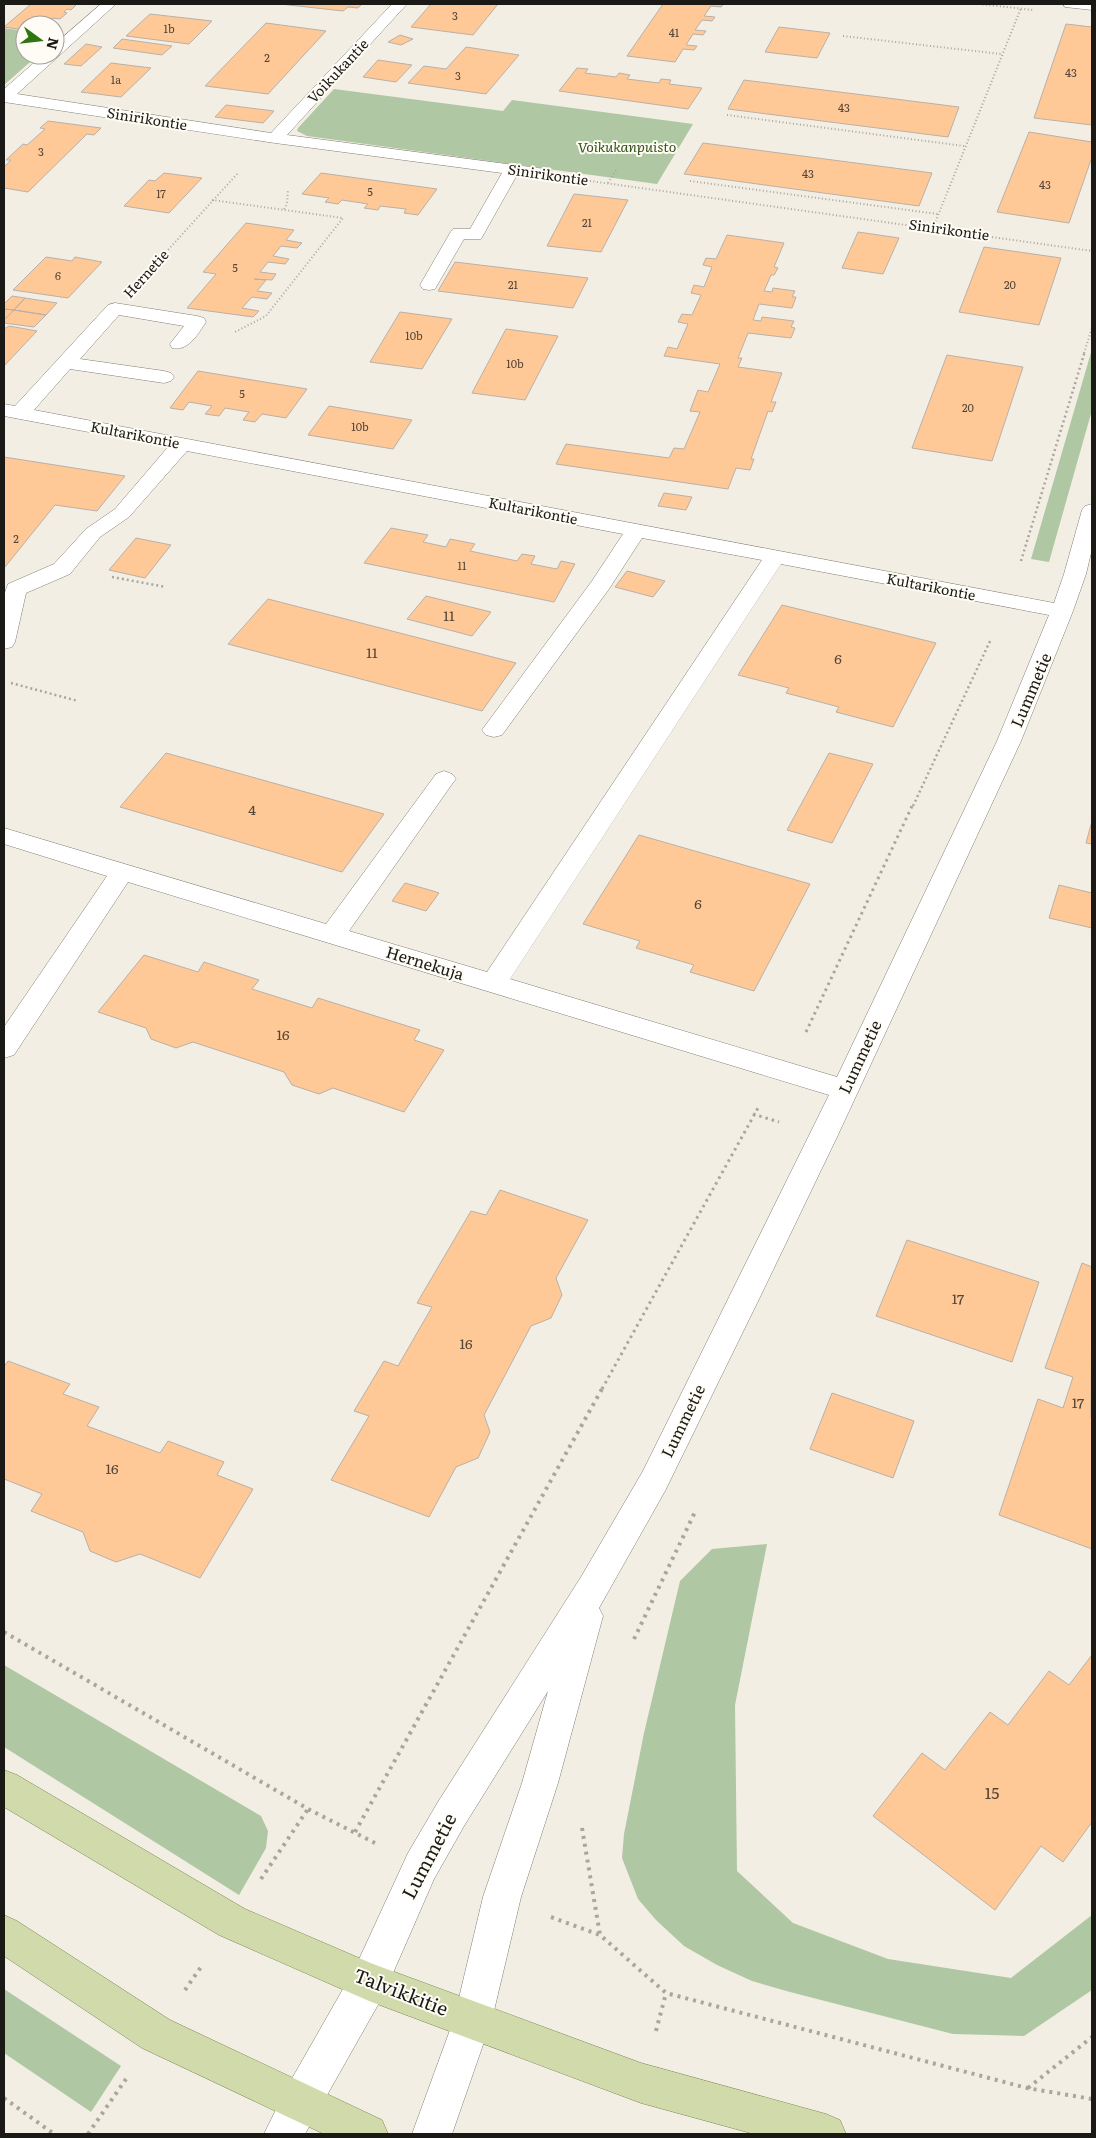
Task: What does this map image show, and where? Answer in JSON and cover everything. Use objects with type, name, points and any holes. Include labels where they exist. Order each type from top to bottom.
[{"type":"main road","name":"Talvikkitie","points":[[4,1787],[232,1922],[370,1982],[642,2082],[826,2134]]},
{"type":"main road","points":[[4,1934],[156,2034],[292,2118],[368,2134]]},
{"type":"street","points":[[65,43],[109,4]]},
{"type":"street","name":"Voikukantie","points":[[275,138],[400,4]]},
{"type":"street","points":[[1070,4],[1092,6]]},
{"type":"street","points":[[4,97],[41,65]]},
{"type":"street","name":"Sinirikontie","points":[[4,97],[275,138],[545,174]]},
{"type":"street","points":[[429,285],[459,233],[475,234],[512,170]]},
{"type":"street","points":[[115,310],[196,322],[179,344]]},
{"type":"street","name":"Hernetie","points":[[12,412],[66,363],[115,310]]},
{"type":"street","points":[[66,363],[164,377]]},
{"type":"street","name":"Kultarikontie","points":[[12,412],[1062,611]]},
{"type":"street","points":[[4,642],[16,589],[62,569],[93,533],[122,513],[182,444]]},
{"type":"street","name":"Lummetie","points":[[292,2118],[370,1982],[421,1866],[451,1814],[593,1588],[654,1481],[845,1090],[1009,741],[1062,611],[1075,574],[1092,510]]},
{"type":"street","points":[[494,730],[601,584],[636,531]]},
{"type":"street","points":[[493,984],[775,557]]},
{"type":"street","points":[[332,935],[444,779]]},
{"type":"street","name":"Hernekuja","points":[[4,836],[845,1090]]},
{"type":"street","points":[[4,1048],[123,871]]},
{"type":"street","name":"Lummetie","points":[[432,2134],[473,2019],[502,1897],[540,1783],[593,1588]]},
{"type":"path","points":[[933,228],[1000,54],[1021,8]]},
{"type":"path","points":[[843,36],[1000,54]]},
{"type":"path","points":[[727,115],[964,146]]},
{"type":"path","name":"Hernetie","points":[[115,310],[212,200],[275,138]]},
{"type":"path","points":[[608,183],[617,169]]},
{"type":"path","name":"Sinirikontie","points":[[545,174],[1092,251]]},
{"type":"path","points":[[690,181],[938,214]]},
{"type":"path","points":[[284,209],[287,204],[288,190]]},
{"type":"path","points":[[212,200],[343,218],[266,316],[230,334]]},
{"type":"path","points":[[62,569],[166,587]]},
{"type":"path","points":[[4,681],[78,701]]},
{"type":"path","points":[[633,1642],[697,1508]]},
{"type":"path","points":[[88,2134],[308,1809]]},
{"type":"path","points":[[584,1820],[581,1830],[600,1935]]},
{"type":"path","points":[[1092,2038],[1027,2088],[1092,2099]]},
{"type":"path","points":[[4,2098],[54,2134]]},
{"type":"green space","points":[[4,28],[15,30],[15,65],[27,65],[4,85]]},
{"type":"green space","name":"Voikukanpuisto","points":[[334,89],[503,111],[512,100],[693,124],[657,184],[307,136],[297,131]]},
{"type":"green space","points":[[1092,349],[1092,410],[1049,562],[1031,559]]},
{"type":"green space","points":[[767,1544],[735,1705],[737,1871],[793,1923],[888,1959],[1011,1978],[1092,1915],[1092,1990],[1024,2036],[953,2034],[752,1981],[717,1965],[684,1946],[656,1920],[638,1899],[622,1858],[624,1834],[644,1733],[680,1581],[712,1549]]},
{"type":"green space","points":[[4,1665],[261,1816],[268,1831],[266,1848],[239,1895],[4,1747]]},
{"type":"green space","points":[[4,1989],[121,2066],[91,2112],[4,2053]]},
{"type":"building","points":[[31,4],[77,4],[71,10],[67,9],[64,12],[67,13],[65,15],[18,15]]},
{"type":"building","points":[[280,4],[362,4],[358,8],[348,7],[343,11]]},
{"type":"building","points":[[431,4],[498,4],[473,35],[411,27]]},
{"type":"building","points":[[663,4],[724,4],[721,7],[711,6],[704,16],[715,17],[712,21],[702,20],[695,30],[706,31],[703,35],[693,34],[686,45],[697,46],[694,50],[683,49],[675,62],[627,56]]},
{"type":"building","points":[[150,14],[212,21],[189,44],[126,36]]},
{"type":"building","points":[[15,18],[15,29],[4,27]]},
{"type":"building","points":[[266,23],[326,31],[268,94],[205,86]]},
{"type":"building","points":[[1066,24],[1092,27],[1092,125],[1034,118]]},
{"type":"building","points":[[779,27],[830,33],[817,58],[765,52]]},
{"type":"building","points":[[400,35],[413,39],[401,45],[388,42]]},
{"type":"building","points":[[122,39],[172,46],[162,55],[113,48]]},
{"type":"building","points":[[86,44],[102,47],[81,66],[65,63]]},
{"type":"building","points":[[466,47],[519,55],[486,94],[408,83],[424,66],[446,69]]},
{"type":"building","points":[[378,60],[412,65],[396,82],[363,77]]},
{"type":"building","points":[[111,63],[151,68],[121,97],[81,92]]},
{"type":"building","points":[[577,68],[588,69],[585,73],[616,77],[619,73],[630,75],[627,79],[659,83],[661,79],[671,80],[669,84],[702,88],[688,109],[559,91]]},
{"type":"building","points":[[744,80],[959,107],[948,137],[728,109]]},
{"type":"building","points":[[226,105],[274,111],[263,123],[215,117]]},
{"type":"building","points":[[48,121],[101,128],[94,135],[87,134],[28,192],[4,188],[4,167],[11,160],[6,160],[23,144],[27,145],[45,129],[40,128]]},
{"type":"building","points":[[1029,132],[1092,142],[1092,157],[1069,223],[997,212]]},
{"type":"building","points":[[703,143],[932,173],[919,206],[684,174]]},
{"type":"building","points":[[164,173],[202,178],[169,213],[124,206],[149,180],[155,181]]},
{"type":"building","points":[[321,173],[437,189],[418,215],[404,213],[406,209],[380,206],[378,210],[364,208],[368,204],[342,200],[338,204],[325,202],[329,198],[302,194]]},
{"type":"building","points":[[574,194],[628,200],[601,252],[547,246]]},
{"type":"building","points":[[246,223],[294,230],[286,240],[302,243],[297,248],[281,246],[273,256],[289,259],[285,264],[268,262],[260,272],[276,274],[272,280],[254,279],[266,280],[257,291],[272,293],[267,299],[252,297],[242,308],[259,311],[253,317],[187,308],[216,274],[203,272]]},
{"type":"building","points":[[858,232],[899,238],[883,274],[842,268]]},
{"type":"building","points":[[727,235],[784,243],[774,267],[778,268],[774,275],[771,275],[764,291],[772,292],[773,288],[795,291],[792,297],[796,297],[792,308],[759,304],[753,320],[761,321],[762,317],[794,321],[791,327],[795,328],[791,338],[748,333],[738,358],[742,358],[738,367],[782,373],[771,402],[776,402],[772,412],[768,411],[751,459],[754,459],[750,470],[736,468],[728,489],[556,464],[566,444],[669,458],[674,448],[684,449],[700,412],[690,411],[698,390],[708,392],[720,364],[664,356],[668,347],[677,349],[688,324],[678,322],[682,314],[692,315],[701,295],[691,293],[694,285],[704,287],[712,267],[703,265],[706,258],[716,259]]},
{"type":"building","points":[[984,247],[1061,258],[1039,325],[959,312]]},
{"type":"building","points":[[46,257],[72,261],[75,257],[102,262],[68,298],[13,290]]},
{"type":"building","points":[[455,262],[588,278],[573,308],[438,291]]},
{"type":"building","points":[[12,296],[25,298],[14,310],[4,309],[4,304]]},
{"type":"building","points":[[25,298],[57,303],[46,315],[14,310]]},
{"type":"building","points":[[4,309],[14,310],[4,320]]},
{"type":"building","points":[[14,310],[46,315],[34,327],[4,323],[4,320]]},
{"type":"building","points":[[400,312],[452,319],[422,369],[370,362]]},
{"type":"building","points":[[9,326],[37,331],[4,366],[4,329]]},
{"type":"building","points":[[506,329],[558,336],[525,400],[472,393]]},
{"type":"building","points":[[947,355],[1023,367],[992,461],[912,448]]},
{"type":"building","points":[[198,371],[307,389],[286,418],[262,414],[255,422],[243,420],[249,412],[225,408],[219,416],[205,414],[212,406],[189,402],[183,410],[170,408]]},
{"type":"building","points":[[329,406],[412,420],[393,449],[308,435]]},
{"type":"building","points":[[4,457],[125,476],[97,511],[55,505],[4,567]]},
{"type":"building","points":[[664,493],[692,497],[686,510],[658,506]]},
{"type":"building","points":[[391,528],[428,535],[423,542],[446,547],[450,539],[475,544],[470,551],[517,561],[522,554],[535,556],[531,564],[557,569],[561,561],[575,564],[554,602],[364,563]]},
{"type":"building","points":[[136,538],[171,545],[145,578],[109,570]]},
{"type":"building","points":[[627,571],[665,581],[653,597],[615,587]]},
{"type":"building","points":[[426,596],[491,612],[472,636],[407,619]]},
{"type":"building","points":[[268,599],[516,663],[482,711],[228,644]]},
{"type":"building","points":[[782,605],[936,643],[893,727],[836,712],[839,707],[786,693],[789,688],[738,675]]},
{"type":"building","points":[[166,753],[384,814],[342,872],[120,807]]},
{"type":"building","points":[[829,753],[873,764],[832,843],[787,830]]},
{"type":"building","points":[[1092,821],[1092,844],[1086,843]]},
{"type":"building","points":[[639,835],[810,884],[754,991],[690,972],[694,965],[636,948],[640,941],[583,924]]},
{"type":"building","points":[[405,883],[439,893],[426,911],[392,901]]},
{"type":"building","points":[[1059,885],[1092,893],[1092,928],[1049,918]]},
{"type":"building","points":[[144,955],[198,972],[204,962],[259,980],[252,989],[312,1008],[318,998],[420,1030],[414,1040],[444,1050],[404,1112],[333,1088],[319,1094],[292,1085],[284,1072],[193,1042],[176,1048],[151,1039],[146,1028],[98,1012]]},
{"type":"building","points":[[500,1190],[588,1220],[556,1278],[562,1295],[551,1318],[531,1326],[484,1415],[490,1432],[478,1458],[456,1467],[429,1517],[331,1480],[369,1416],[354,1411],[384,1361],[398,1366],[432,1307],[417,1303],[471,1211],[486,1215]]},
{"type":"building","points":[[907,1240],[1039,1282],[1012,1362],[876,1316]]},
{"type":"building","points":[[1082,1263],[1092,1267],[1092,1549],[999,1515],[1038,1399],[1063,1408],[1073,1377],[1045,1368]]},
{"type":"building","points":[[8,1361],[70,1384],[63,1394],[99,1407],[87,1426],[160,1453],[168,1441],[224,1462],[217,1475],[253,1489],[200,1578],[140,1554],[116,1562],[90,1551],[83,1532],[31,1511],[42,1494],[4,1479],[4,1367]]},
{"type":"building","points":[[832,1393],[914,1421],[893,1478],[810,1449]]},
{"type":"building","points":[[1092,1655],[1092,1822],[1063,1862],[1041,1846],[995,1910],[873,1816],[922,1753],[945,1770],[990,1712],[1008,1725],[1049,1671],[1069,1685]]}]
